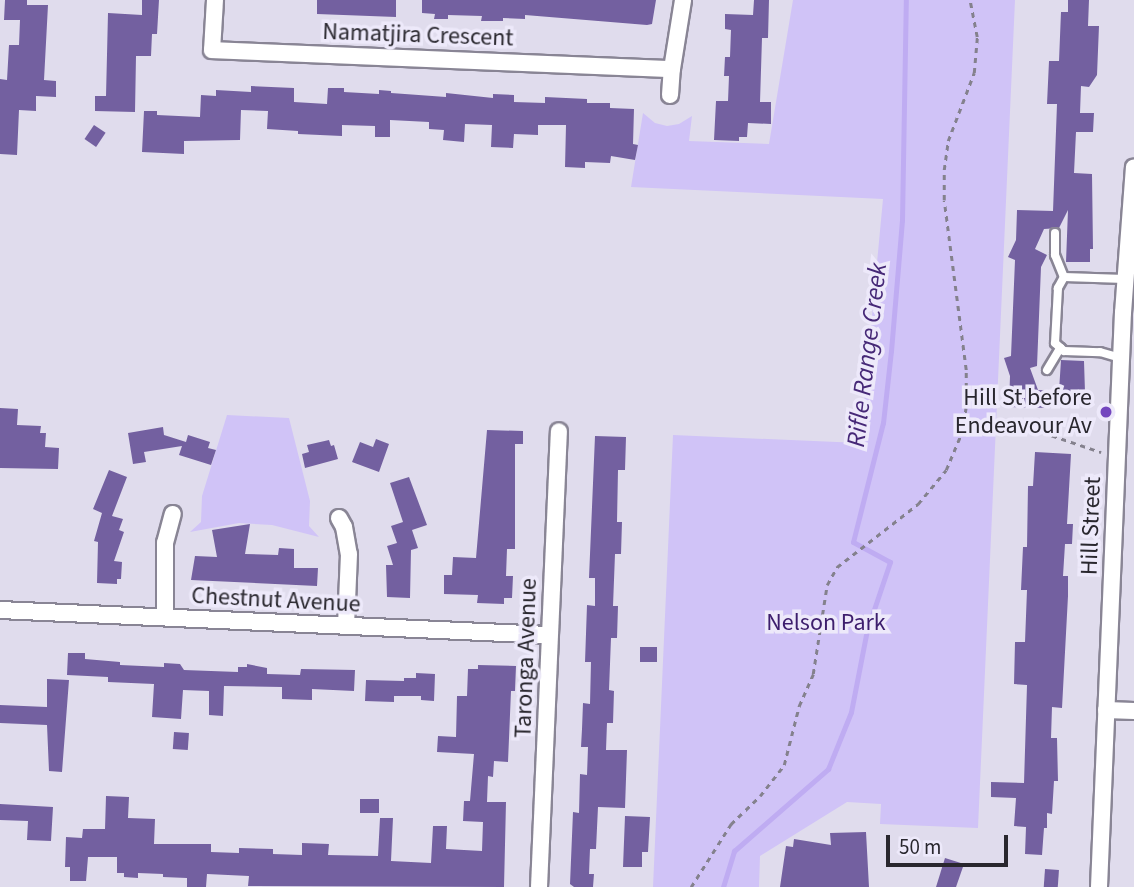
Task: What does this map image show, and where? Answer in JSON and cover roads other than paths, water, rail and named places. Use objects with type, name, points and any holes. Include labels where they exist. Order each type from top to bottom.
[{"type":"street","name":"Namatjira Crescent","points":[[215,0],[212,50],[672,69]]},
{"type":"street","points":[[670,96],[683,0]]},
{"type":"street","name":"Hill Street","points":[[1099,887],[1121,358],[1128,313],[1125,279],[1134,167]]},
{"type":"street","name":"Taronga Avenue","points":[[539,887],[559,431]]},
{"type":"street","points":[[165,617],[165,543],[173,514]]},
{"type":"street","points":[[339,518],[344,527],[349,554],[346,625]]},
{"type":"street","name":"Chestnut Avenue","points":[[0,610],[550,635]]},
{"type":"street","points":[[1106,710],[1134,711]]},
{"type":"lane","points":[[1055,233],[1055,255],[1064,277]]},
{"type":"lane","points":[[1064,277],[1125,279]]},
{"type":"lane","points":[[1064,277],[1058,288],[1055,343],[1060,348],[1121,358]]},
{"type":"lane","points":[[1047,370],[1060,348]]},
{"type":"waterway","name":"Rifle Range Creek","points":[[723,887],[734,851],[828,769],[851,712],[867,630],[890,562],[853,542],[883,423],[891,351],[902,220],[906,0]]},
{"type":"place","name":"Hill St before Endeavour Av","points":[[1106,412]]},
{"type":"park label","name":"Nelson Park","points":[[826,623]]}]
